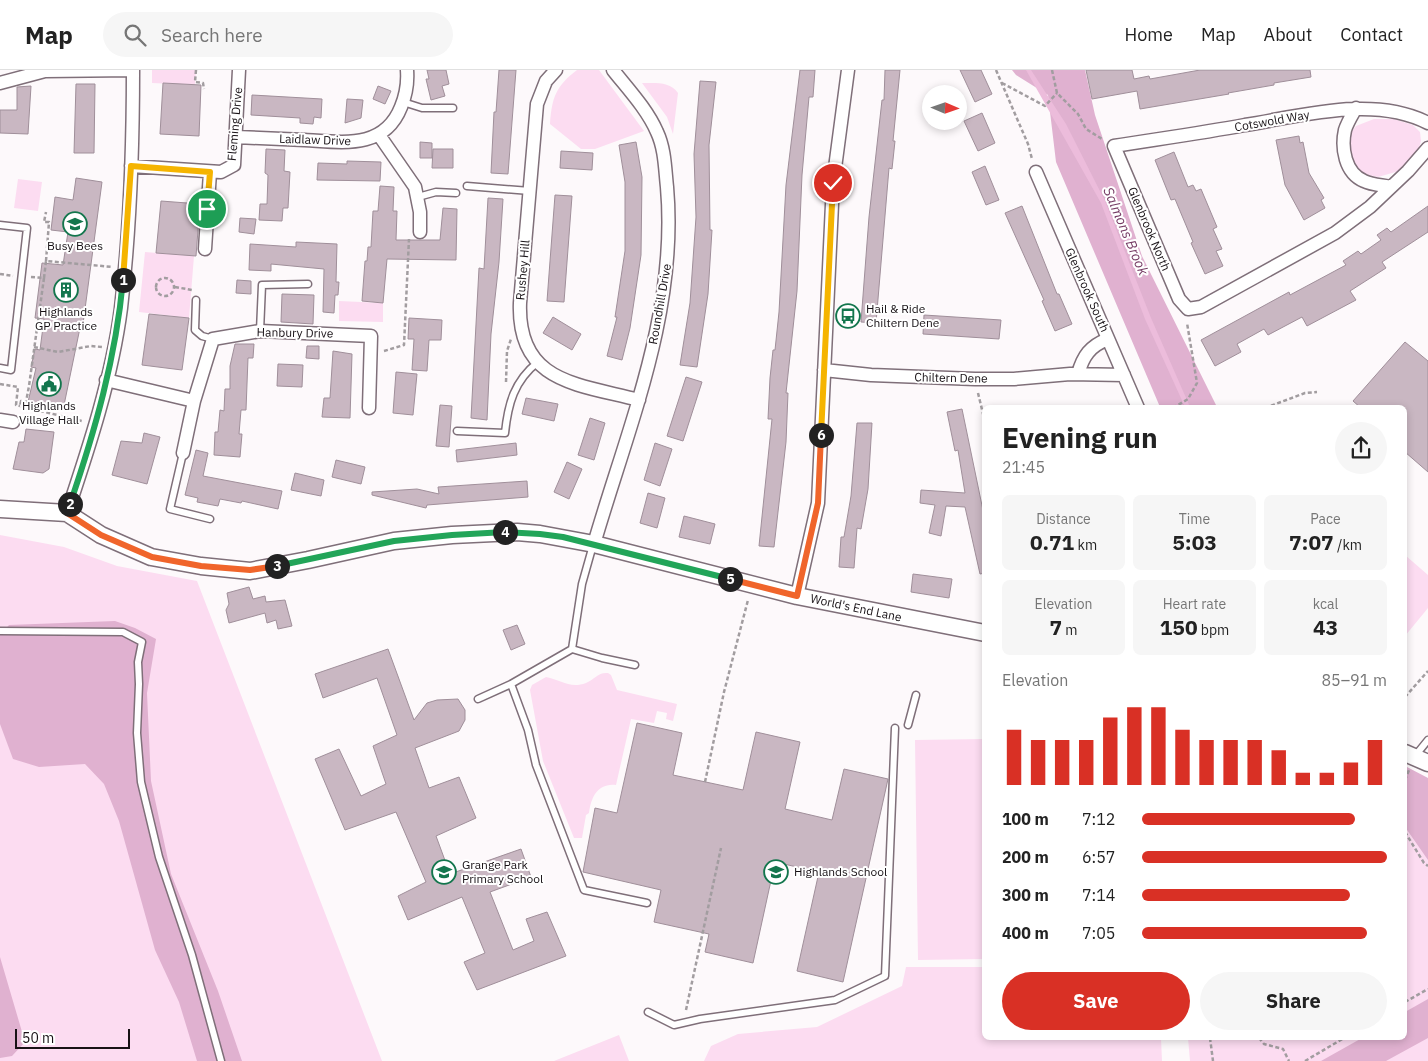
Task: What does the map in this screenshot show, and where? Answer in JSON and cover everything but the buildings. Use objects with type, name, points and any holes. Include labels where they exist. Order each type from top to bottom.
[{"type":"street","points":[[0,83],[45,70],[133,70],[131,166],[120,309],[96,424],[67,513]]},
{"type":"street","name":"Fleming Drive","points":[[131,166],[221,172],[234,165],[239,70]]},
{"type":"street","name":"Laidlaw Drive","points":[[236,137],[350,142],[366,140],[379,134],[394,122],[408,85],[407,70]]},
{"type":"street","name":"Rushey Hill","points":[[556,70],[546,81],[537,104],[520,303],[522,330],[526,345],[548,372],[565,380],[639,400]]},
{"type":"street","name":"Roundhill Drive","points":[[594,544],[653,350],[669,254],[667,194],[664,161],[658,132],[613,70]]},
{"type":"street","points":[[797,596],[818,503],[833,183],[848,70]]},
{"type":"street","points":[[1356,108],[1346,129],[1344,149],[1347,164],[1354,175],[1363,181],[1391,187]]},
{"type":"street","name":"Cotswold Way","points":[[1114,146],[1337,109],[1378,110],[1418,117],[1428,123]]},
{"type":"street","points":[[379,134],[408,176],[418,197],[420,232]]},
{"type":"street","name":"Glenbrook North","points":[[1114,146],[1179,299],[1188,309]]},
{"type":"street","points":[[1188,309],[1200,307],[1335,233],[1370,207],[1428,148]]},
{"type":"street","points":[[205,248],[210,172]]},
{"type":"street","name":"Glenbrook South","points":[[1036,172],[1137,405]]},
{"type":"street","name":"Hanbury Drive","points":[[213,339],[260,330],[371,336],[370,350]]},
{"type":"street","points":[[1078,374],[1081,362],[1089,350],[1095,344],[1108,338]]},
{"type":"street","points":[[183,453],[194,401],[213,339]]},
{"type":"street","points":[[369,408],[370,350]]},
{"type":"street","name":"Chiltern Dene","points":[[824,370],[880,376],[975,379],[1014,379],[1078,374],[1124,375]]},
{"type":"street","points":[[106,380],[194,401]]},
{"type":"street","name":"World's End Lane","points":[[0,509],[67,513],[101,535],[152,557],[201,566],[250,570],[308,560],[394,541],[452,535],[532,533],[594,544],[797,596],[982,631]]},
{"type":"lane","points":[[403,102],[422,108],[453,108]]},
{"type":"lane","points":[[467,186],[530,191]]},
{"type":"lane","points":[[418,197],[436,192],[456,193]]},
{"type":"lane","points":[[0,225],[27,228],[10,370],[0,368]]},
{"type":"lane","points":[[260,330],[262,285],[308,284]]},
{"type":"lane","points":[[196,300],[195,330],[202,336],[213,339]]},
{"type":"lane","points":[[458,431],[505,433],[509,403],[514,389],[524,375],[538,362]]},
{"type":"lane","points":[[183,453],[170,509],[210,519]]},
{"type":"lane","points":[[572,649],[582,584],[594,544]]},
{"type":"lane","points":[[0,631],[123,632],[142,642],[138,662],[137,733],[141,782],[159,857],[192,955],[221,1061]]},
{"type":"lane","points":[[478,699],[511,684],[572,649],[635,665]]},
{"type":"lane","points":[[511,684],[528,730],[536,765],[584,890],[647,904]]},
{"type":"lane","points":[[908,725],[916,695]]},
{"type":"lane","points":[[648,1012],[674,1025],[700,1019],[835,1000],[884,976],[895,728]]},
{"type":"lane","points":[[1416,757],[1428,740]]},
{"type":"path","points":[[196,70],[195,82],[203,83],[204,89]]},
{"type":"path","points":[[996,70],[1028,144],[1036,172]]},
{"type":"path","points":[[1052,70],[1058,93],[1078,114],[1086,129],[1114,146]]},
{"type":"path","points":[[1001,82],[1045,106],[1058,93]]},
{"type":"path","points":[[20,406],[21,401],[26,402],[44,278],[49,222],[44,222],[46,212]]},
{"type":"path","points":[[370,350],[386,351],[404,345],[409,238],[420,232]]},
{"type":"path","points":[[46,261],[124,268]]},
{"type":"path","points":[[0,274],[44,278]]},
{"type":"path","points":[[167,278],[174,284],[174,290],[171,295],[165,297],[159,295],[156,286],[161,279],[167,278]]},
{"type":"path","points":[[1176,405],[1188,399],[1197,383],[1187,330],[1188,309]]},
{"type":"path","points":[[514,389],[507,385],[505,378],[508,342],[522,330]]},
{"type":"path","points":[[34,347],[58,352],[91,346],[113,349]]},
{"type":"path","points":[[975,379],[982,409]]},
{"type":"path","points":[[0,384],[18,387],[16,405],[96,424]]},
{"type":"path","points":[[1272,405],[1305,393],[1317,392]]},
{"type":"path","points":[[705,782],[730,668],[752,584]]},
{"type":"path","points":[[1407,695],[1428,671]]},
{"type":"path","points":[[1407,835],[1424,863],[1428,866]]},
{"type":"path","points":[[684,1023],[721,848]]},
{"type":"path","points":[[1407,1001],[1428,989]]},
{"type":"path","points":[[1210,1040],[1213,1061]]},
{"type":"path","points":[[1261,1040],[1264,1044],[1284,1050],[1290,1061]]},
{"type":"path","points":[[1305,1061],[1341,1040]]},
{"type":"shaded area","points":[[152,70],[196,70],[195,85],[152,83]]},
{"type":"shaded area","points":[[577,70],[599,70],[644,131],[595,149],[581,149],[550,124],[556,93],[564,81]]},
{"type":"shaded area","points":[[1012,70],[1085,70],[1095,115],[1142,256],[1216,405],[1159,405],[1056,162],[1048,95],[1016,75]]},
{"type":"shaded area","points":[[1026,70],[1031,70],[1066,124],[1105,201],[1151,318],[1189,405],[1184,405],[1145,319],[1101,203]]},
{"type":"shaded area","points":[[642,83],[657,83],[671,86],[678,93],[673,134],[667,117]]},
{"type":"shaded area","points":[[1374,119],[1394,119],[1413,125],[1420,132],[1421,141],[1419,148],[1399,171],[1378,177],[1358,170],[1348,153],[1350,134],[1356,126]]},
{"type":"shaded area","points":[[18,179],[42,182],[38,211],[14,208]]},
{"type":"shaded area","points":[[145,252],[194,256],[189,318],[139,312]]},
{"type":"shaded area","points":[[339,301],[383,303],[383,322],[339,321]]},
{"type":"shaded area","points":[[0,535],[64,547],[117,566],[197,581],[382,1061],[0,1061]]},
{"type":"shaded area","points":[[1407,557],[1428,575],[1428,608],[1407,634]]},
{"type":"shaded area","points":[[115,621],[135,628],[156,639],[147,693],[151,781],[171,874],[218,991],[242,1061],[197,1061],[179,1002],[155,950],[119,821],[104,784],[85,764],[39,767],[13,759],[0,724],[0,635],[9,625]]},
{"type":"shaded area","points":[[608,673],[611,675],[617,690],[677,704],[673,721],[666,719],[667,713],[657,711],[654,723],[631,719],[616,785],[604,786],[596,793],[591,802],[589,813],[586,815],[582,838],[574,838],[543,761],[530,690],[532,685],[546,677],[580,685],[599,675]]},
{"type":"shaded area","points":[[982,739],[982,959],[918,960],[915,740]]},
{"type":"shaded area","points":[[1407,767],[1428,779],[1428,1061],[1190,1061],[1188,1040],[1407,1040]]},
{"type":"shaded area","points":[[1407,767],[1428,778],[1428,860],[1407,830]]},
{"type":"shaded area","points":[[0,957],[25,1042],[12,1056],[0,1058]]},
{"type":"shaded area","points":[[906,967],[982,967],[982,1040],[1161,1040],[1162,1061],[704,1061],[711,1046],[738,1034],[817,1027],[902,986]]},
{"type":"shaded area","points":[[1428,999],[1428,1038],[1386,1061],[1321,1061],[1358,1040],[1407,1040],[1407,1011]]},
{"type":"shaded area","points":[[619,1035],[629,1061],[554,1061]]},
{"type":"place","name":"Busy Bees","points":[[75,224]]},
{"type":"place","name":"Highlands GP Practice","points":[[66,290]]},
{"type":"place","name":"Hail & Ride Chiltern Dene","points":[[848,316]]},
{"type":"place","name":"Highlands Village Hall","points":[[49,384]]},
{"type":"place","name":"Grange Park Primary School","points":[[444,872]]},
{"type":"place","name":"Highlands School","points":[[776,872]]},
{"type":"route","points":[[207,209],[210,172],[131,166],[128,225],[120,309],[113,349],[96,424],[67,513],[101,535],[152,557],[201,566],[250,570],[308,560],[394,541],[452,535],[516,532],[563,537],[594,544],[797,596],[818,503],[833,183]]},
{"type":"water label","name":"Salmons Brook","points":[[1126,231]]}]
